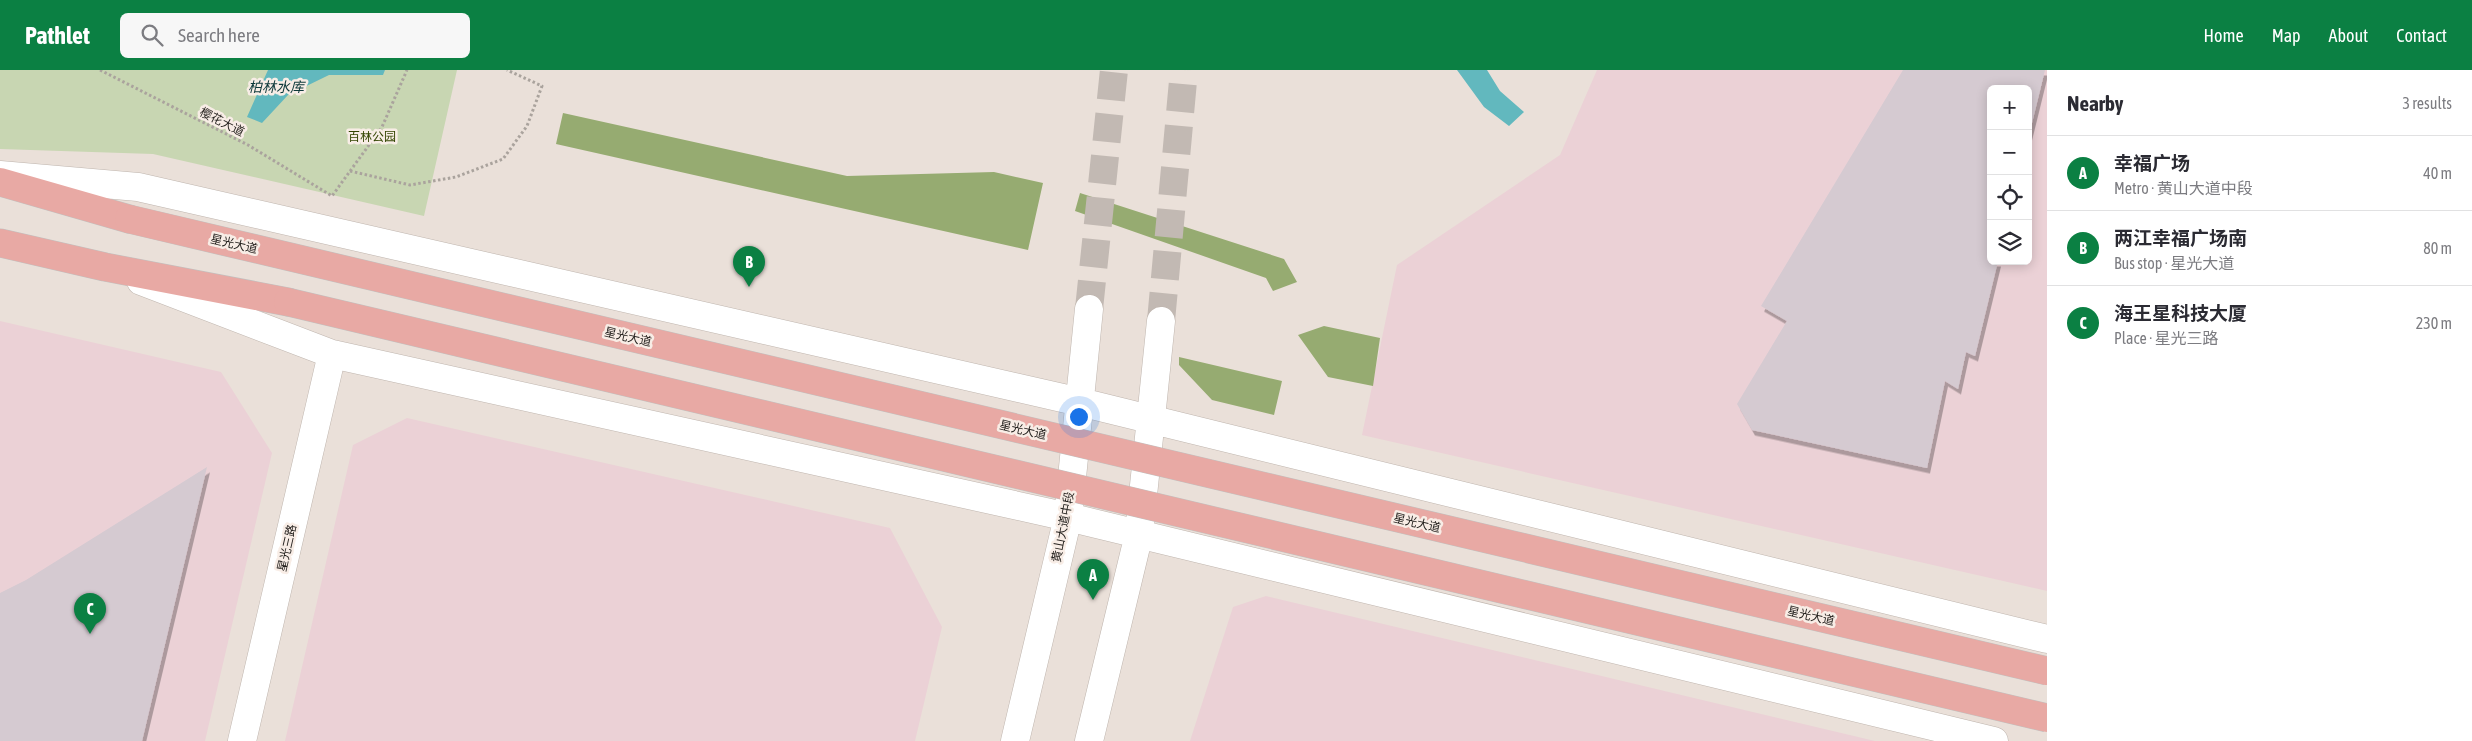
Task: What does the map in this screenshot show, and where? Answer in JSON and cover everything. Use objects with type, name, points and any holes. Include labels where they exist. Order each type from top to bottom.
[{"type":"main road","name":"星光大道","points":[[0,182],[129,219],[2047,672]]},
{"type":"main road","points":[[0,243],[105,267],[288,302],[2047,718]]},
{"type":"street","points":[[0,175],[138,187],[1080,402],[2047,639]]},
{"type":"street","points":[[105,267],[332,354],[1068,517],[1994,741]]},
{"type":"street","name":"黄山大道中段","points":[[1015,741],[1068,517],[1089,309]]},
{"type":"street","points":[[1089,741],[1139,534],[1161,320]]},
{"type":"street","name":"星光三路","points":[[242,741],[332,354]]},
{"type":"path","name":"樱花大道","points":[[100,70],[248,145],[332,196],[350,171]]},
{"type":"path","points":[[407,70],[382,127],[350,171],[410,185],[456,177],[503,159],[527,126],[542,86],[507,70]]},
{"type":"shaded area","points":[[1597,70],[2047,70],[2047,591],[1362,435],[1397,265],[1560,155]]},
{"type":"shaded area","points":[[0,321],[221,372],[272,453],[205,741],[0,741]]},
{"type":"shaded area","points":[[407,418],[890,528],[942,627],[915,741],[285,741],[353,445]]},
{"type":"shaded area","points":[[1266,596],[1875,741],[1190,741],[1233,607]]},
{"type":"green space","name":"百林公园","points":[[0,70],[457,70],[424,216],[153,154],[0,149]]},
{"type":"green space","points":[[563,113],[847,176],[994,172],[1043,183],[1028,250],[556,144]]},
{"type":"green space","points":[[1080,193],[1284,259],[1297,282],[1273,291],[1266,278],[1075,211]]},
{"type":"green space","points":[[1324,326],[1380,338],[1373,386],[1328,377],[1298,335]]},
{"type":"green space","points":[[1179,357],[1282,381],[1274,415],[1212,400],[1179,365]]},
{"type":"water","name":"柏林水库","points":[[268,70],[385,70],[383,75],[329,75],[288,95],[262,123],[247,117]]},
{"type":"water","points":[[1457,70],[1487,70],[1500,91],[1524,112],[1509,126],[1484,107]]},
{"type":"building","points":[[1903,70],[2045,70],[2032,123],[2032,85],[1987,85],[1987,265],[1997,265],[1975,356],[1966,352],[1958,389],[1945,381],[1927,468],[1752,430],[1737,404],[1787,321],[1761,306]]},
{"type":"building","points":[[207,467],[142,741],[0,741],[0,593],[26,580]]},
{"type":"tunnel","points":[[1089,309],[1114,70]]},
{"type":"tunnel","points":[[1161,321],[1184,70]]},
{"type":"place","name":"两江幸福广场南","points":[[749,287]]},
{"type":"place","name":"幸福广场","points":[[1093,600]]},
{"type":"place","name":"海王星科技大厦","points":[[90,634]]}]
